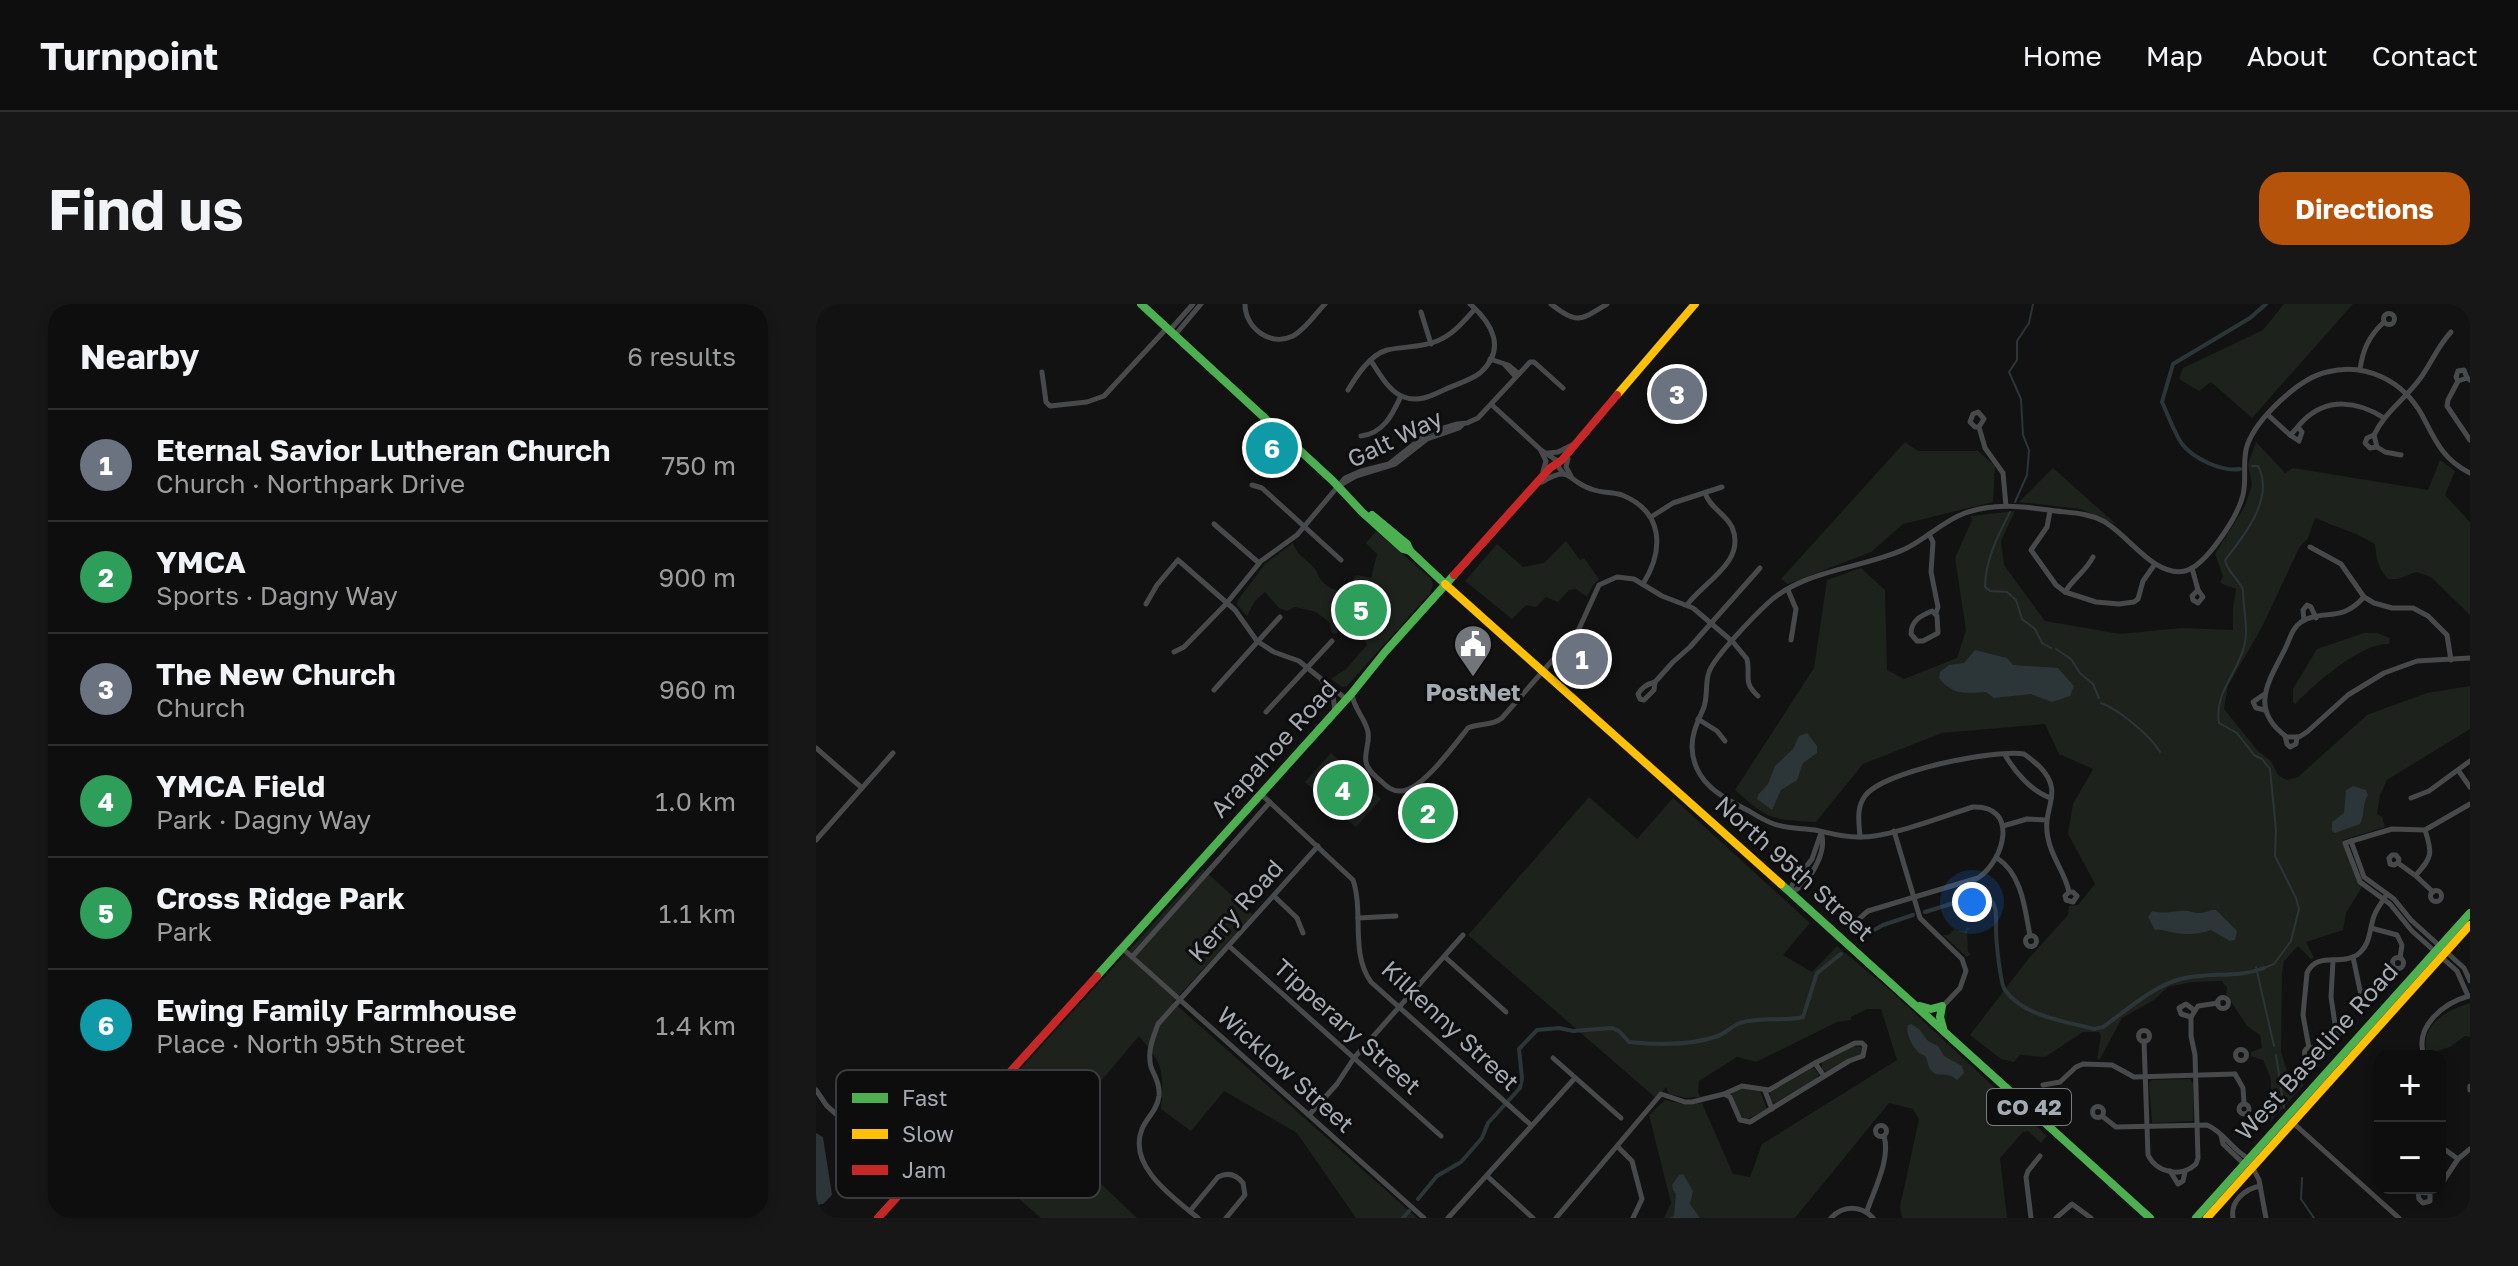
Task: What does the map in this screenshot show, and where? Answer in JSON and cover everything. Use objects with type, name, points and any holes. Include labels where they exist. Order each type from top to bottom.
[{"type":"main road","name":"North 95th Street","points":[[1141,304],[1341,486],[1359,506],[1407,544],[1410,551],[1445,584],[1917,1005],[2150,1218]]},
{"type":"main road","name":"Arapahoe Road","points":[[1012,1070],[1335,712],[1445,584],[1577,443],[1695,304]]},
{"type":"main road","name":"West Baseline Road","points":[[2193,1218],[2289,1119],[2440,952],[2470,913]]},
{"type":"main road","name":"West Baseline Road","points":[[2440,952],[2470,925]]},
{"type":"main road","points":[[1917,1005],[1931,1009],[1942,1006],[1940,1017],[1945,1031]]},
{"type":"main road","name":"West Baseline Road","points":[[2207,1218],[2252,1168],[2289,1119]]},
{"type":"main road","name":"Arapahoe Road","points":[[878,1218],[896,1198]]},
{"type":"street","points":[[1171,331],[1193,304]]},
{"type":"street","points":[[1042,372],[1046,402],[1050,406],[1093,401],[1110,390],[1201,304]]},
{"type":"street","points":[[1245,304],[1246,316],[1255,330],[1278,339],[1300,331],[1325,304]]},
{"type":"street","points":[[1551,304],[1565,316],[1576,319],[1607,304]]},
{"type":"street","points":[[1348,390],[1371,361],[1384,351],[1431,344],[1455,331],[1473,306],[1487,320],[1494,334],[1490,359],[1475,376],[1426,398],[1401,396],[1389,386],[1371,361]]},
{"type":"street","points":[[1421,312],[1431,344]]},
{"type":"street","points":[[2360,369],[2369,338],[2384,322]]},
{"type":"street","points":[[2401,455],[2377,447],[2370,448],[2365,443],[2419,381],[2435,351],[2451,332]]},
{"type":"street","points":[[1490,359],[1505,365],[1518,376],[1532,361],[1563,388]]},
{"type":"street","points":[[1860,918],[1868,911],[1978,878],[1997,858],[2003,844],[2003,826],[1992,812],[1973,807],[1894,831],[1860,837],[1821,832],[1773,824],[1725,799],[1703,780],[1693,759],[1693,737],[1707,697],[1707,681],[1712,666],[1767,604],[1788,590],[1831,572],[1894,553],[1963,514],[2006,506],[2080,513],[2104,521],[2155,564],[2179,572],[2192,568],[2205,559],[2238,509],[2245,483],[2247,446],[2257,428],[2288,393],[2311,377],[2338,370],[2360,369],[2389,380],[2406,394],[2442,452],[2470,473]]},
{"type":"street","name":"Galt Way","points":[[1341,486],[1356,476],[1395,464],[1427,439],[1480,417],[1518,376]]},
{"type":"street","points":[[2469,379],[2458,381],[2447,406],[2470,440]]},
{"type":"street","points":[[1361,436],[1374,434],[1385,425],[1401,396]]},
{"type":"street","points":[[2268,415],[2290,435],[2318,410],[2342,403],[2362,406],[2384,418]]},
{"type":"street","points":[[1492,405],[1541,450],[1559,462],[1559,468],[1567,475],[1586,488],[1624,496],[1651,517],[1657,548],[1653,569],[1643,584]]},
{"type":"street","points":[[1979,427],[1985,448],[2003,473],[2006,506]]},
{"type":"street","points":[[2374,435],[2377,447]]},
{"type":"street","points":[[1548,453],[1577,443]]},
{"type":"street","points":[[1567,475],[1566,465],[1577,443]]},
{"type":"street","points":[[1535,486],[1546,463],[1541,450]]},
{"type":"street","points":[[1535,486],[1555,474],[1567,475]]},
{"type":"street","points":[[1252,485],[1262,488],[1341,560]]},
{"type":"street","points":[[1174,652],[1184,647],[1226,604],[1259,563],[1294,537],[1341,486]]},
{"type":"street","points":[[1651,517],[1673,503],[1722,487]]},
{"type":"street","points":[[1687,605],[1732,557],[1734,547],[1734,531],[1728,520],[1710,504],[1705,493]]},
{"type":"street","points":[[2050,511],[2047,527],[2031,550],[2056,585],[2065,592],[2096,602],[2134,602],[2155,564]]},
{"type":"street","points":[[1214,524],[1259,563]]},
{"type":"street","points":[[1929,534],[1933,547],[1930,565],[1938,607],[1938,633],[1923,641],[1915,639],[1911,628],[1916,620],[1932,611],[1936,613]]},
{"type":"street","points":[[2310,547],[2341,564],[2364,597],[2383,606],[2413,608],[2428,616],[2447,635],[2451,660]]},
{"type":"street","points":[[2065,592],[2093,557]]},
{"type":"street","points":[[1146,604],[1178,560],[1242,618],[1257,641],[1306,666],[1321,680],[1333,695],[1335,712]]},
{"type":"street","points":[[1655,682],[1712,624],[1760,568]]},
{"type":"street","points":[[2192,568],[2198,590]]},
{"type":"street","points":[[1321,680],[1347,698],[1359,714],[1369,736],[1366,766],[1390,789],[1407,790],[1423,780],[1468,728],[1491,724],[1502,718],[1578,631],[1594,591],[1599,585],[1617,577],[1634,579],[1662,596],[1687,605],[1712,624],[1747,659],[1747,681],[1758,696]]},
{"type":"street","points":[[1788,590],[1796,609],[1791,640]]},
{"type":"street","points":[[2364,597],[2344,613],[2304,620],[2292,633],[2264,694],[2265,710],[2285,735],[2297,737],[2307,732],[2348,695],[2384,673],[2417,661],[2470,658]]},
{"type":"street","points":[[2304,620],[2303,610],[2307,605],[2316,618]]},
{"type":"street","points":[[1214,690],[1280,617]]},
{"type":"street","points":[[1266,712],[1332,641]]},
{"type":"street","points":[[2264,694],[2253,702],[2256,708],[2265,710]]},
{"type":"street","points":[[1347,698],[1359,714]]},
{"type":"street","points":[[1698,719],[1717,731],[1725,741]]},
{"type":"street","points":[[816,748],[862,788]]},
{"type":"street","points":[[816,840],[893,753]]},
{"type":"street","points":[[1860,837],[1858,820],[1861,803],[1877,786],[1939,763],[2018,753],[2030,757],[2049,776],[2053,789],[2046,820],[2049,845],[2064,872],[2069,892]]},
{"type":"street","points":[[2005,755],[2038,792],[2051,798]]},
{"type":"street","points":[[2411,798],[2429,791],[2470,761]]},
{"type":"street","points":[[2458,770],[2470,787]]},
{"type":"street","name":"Kilkenny Street","points":[[1261,794],[1353,880],[1365,975],[1531,1125]]},
{"type":"street","name":"Arapahoe Road","points":[[1132,957],[1270,802]]},
{"type":"street","points":[[2470,804],[2425,830],[2392,829],[2348,842],[2364,877],[2386,896],[2412,931],[2464,968],[2470,981]]},
{"type":"street","points":[[2003,826],[2027,819],[2046,820]]},
{"type":"street","points":[[2416,876],[2430,857],[2425,830]]},
{"type":"street","points":[[1894,831],[1920,918],[1962,959],[1966,971],[1960,988],[1942,1006]]},
{"type":"street","points":[[1790,893],[1797,890],[1817,864],[1824,839],[1821,832]]},
{"type":"street","name":"Kerry Road","points":[[1198,1218],[1151,1173],[1141,1158],[1139,1142],[1143,1127],[1156,1110],[1159,1094],[1158,1081],[1149,1058],[1150,1044],[1158,1024],[1318,846]]},
{"type":"street","points":[[1997,858],[2009,869],[2022,896],[2030,936]]},
{"type":"street","points":[[2398,863],[2433,892]]},
{"type":"street","points":[[1274,896],[1292,912],[1303,933]]},
{"type":"street","points":[[2309,1048],[2303,1015],[2307,973],[2314,962],[2353,957],[2367,944],[2376,912],[2386,896]]},
{"type":"street","points":[[1358,918],[1396,916]]},
{"type":"street","points":[[2371,928],[2397,935],[2402,945],[2400,958]]},
{"type":"street","points":[[1309,1115],[1337,1084],[1354,1058],[1463,935]]},
{"type":"street","name":"Tipperary Street","points":[[1229,946],[1441,1136]]},
{"type":"street","name":"Wicklow Street","points":[[1122,948],[1424,1218]]},
{"type":"street","points":[[2423,1050],[2421,1038],[2427,1024],[2449,1004],[2469,996],[2461,976],[2440,952]]},
{"type":"street","points":[[1445,957],[1506,1012]]},
{"type":"street","points":[[2353,957],[2361,995]]},
{"type":"street","points":[[2333,960],[2331,997],[2335,1024]]},
{"type":"street","points":[[2144,1041],[2148,1155],[2157,1168],[2185,1172],[2196,1164],[2196,1075],[2191,1017],[2194,1010],[2205,1004],[2218,1003]]},
{"type":"street","points":[[2191,1017],[2181,1014],[2179,1008],[2186,1004],[2194,1010]]},
{"type":"street","points":[[1556,1218],[1661,1094],[1685,1102],[1727,1095],[1739,1087],[1765,1091],[1774,1089],[1855,1043],[1865,1046],[1863,1056],[1750,1122],[1738,1118],[1727,1095]]},
{"type":"street","points":[[1553,1058],[1621,1118]]},
{"type":"street","points":[[2240,1060],[2235,1074],[2243,1088],[2244,1103]]},
{"type":"street","points":[[1815,1063],[1824,1076]]},
{"type":"street","points":[[2043,1085],[2060,1082],[2083,1064],[2107,1064],[2134,1077],[2235,1074]]},
{"type":"street","points":[[1448,1218],[1575,1078]]},
{"type":"street","points":[[816,1090],[836,1114]]},
{"type":"street","points":[[1765,1091],[1772,1109]]},
{"type":"street","points":[[2102,1116],[2116,1127],[2211,1126],[2221,1134],[2223,1144],[2252,1168],[2260,1186],[2266,1218]]},
{"type":"street","points":[[2289,1119],[2399,1218]]},
{"type":"street","points":[[1867,1211],[1884,1156],[1884,1136]]},
{"type":"street","points":[[1618,1147],[1632,1161],[1642,1199],[1633,1218]]},
{"type":"street","points":[[2446,1177],[2458,1159],[2470,1149]]},
{"type":"street","points":[[2446,1150],[2458,1159]]},
{"type":"street","points":[[2031,1218],[2026,1177],[2040,1156]]},
{"type":"street","points":[[2170,1171],[2178,1184],[2183,1181],[2185,1172]]},
{"type":"street","points":[[1190,1211],[1218,1177],[1234,1175],[1243,1183],[1245,1193],[1226,1218]]},
{"type":"street","points":[[1487,1176],[1533,1218]]},
{"type":"street","points":[[2233,1218],[2233,1206],[2245,1191],[2260,1186]]},
{"type":"street","points":[[2056,1218],[2072,1204],[2091,1218]]},
{"type":"street","points":[[1831,1218],[1844,1209],[1854,1207],[1867,1211],[1873,1218]]},
{"type":"street","points":[[2387,1218],[2393,1212]]},
{"type":"shaded area","points":[[2284,304],[2353,304],[2252,418],[2211,382],[2199,391],[2179,379],[2183,368],[2263,330]]},
{"type":"shaded area","points":[[1905,442],[1918,451],[1978,451],[1995,466],[1993,502],[1903,524],[1871,552],[1788,584],[1781,579]]},
{"type":"shaded area","points":[[2256,442],[2285,473],[2293,468],[2428,490],[2440,460],[2455,471],[2445,495],[2470,522],[2470,615],[2431,577],[2416,572],[2398,579],[2388,579],[2378,563],[2375,544],[2315,518],[2308,538],[2299,548],[2262,627],[2228,686],[2224,709],[2258,751],[2271,761],[2278,775],[2287,780],[2298,777],[2367,715],[2427,693],[2470,686],[2470,729],[2387,780],[2380,795],[2377,814],[2382,817],[2385,827],[2343,840],[2356,879],[2362,887],[2346,913],[2343,930],[2306,942],[2314,958],[2311,959],[2298,946],[2284,961],[2281,1052],[2287,1071],[2304,1085],[2270,1122],[2271,1079],[2263,1060],[2251,1056],[2251,1052],[2262,1048],[2260,1035],[2247,1026],[2226,994],[2227,988],[2222,981],[2168,987],[2154,1000],[2122,1018],[2100,1059],[2097,1059],[2099,1032],[2083,1032],[2045,1057],[2020,1055],[2014,1062],[2001,1059],[1970,1035],[2029,958],[2068,915],[2069,906],[2078,905],[2095,884],[2068,834],[2073,804],[2093,769],[2059,754],[2045,724],[1942,733],[1863,764],[1816,822],[1771,816],[1735,790],[1814,668],[1827,580],[1861,568],[1885,590],[1887,670],[1904,679],[1957,658],[1966,630],[1955,558],[1971,516],[2015,511],[2001,541],[2004,565],[2045,621],[2120,634],[2181,628],[2233,630],[2236,589],[2220,583],[2223,576],[2215,554],[2245,506],[2252,485],[2248,464]]},
{"type":"shaded area","points":[[2053,468],[2117,525],[2081,509],[2019,502]]},
{"type":"shaded area","points":[[1376,531],[1433,584],[1430,593],[1347,686],[1342,687],[1331,679],[1346,669],[1367,645],[1358,624],[1343,625],[1336,634],[1332,633],[1330,623],[1316,612],[1295,607],[1287,611],[1279,608],[1265,592],[1255,601],[1247,616],[1237,605],[1238,600],[1265,564],[1293,543],[1329,587],[1357,590],[1354,577],[1371,578],[1377,554],[1366,543]]},
{"type":"shaded area","points":[[1566,541],[1580,560],[1584,558],[1599,579],[1587,597],[1576,589],[1569,590],[1558,602],[1546,597],[1536,607],[1526,605],[1512,619],[1465,581],[1497,544],[1523,567],[1544,563]]},
{"type":"shaded area","points":[[2364,633],[2377,633],[2390,638],[2389,644],[2377,645],[2352,657],[2295,704],[2293,702],[2293,689],[2317,649]]},
{"type":"shaded area","points":[[1975,650],[2007,658],[2013,665],[2058,668],[2074,686],[2070,696],[2052,702],[2031,694],[1994,698],[1986,692],[1960,692],[1949,688],[1939,678],[1940,672],[1949,665],[1964,663]]},
{"type":"shaded area","points":[[1807,733],[1817,746],[1817,753],[1803,763],[1797,780],[1781,790],[1772,810],[1757,799],[1758,795],[1768,784],[1775,766],[1793,749],[1799,736]]},
{"type":"shaded area","points":[[1331,753],[1381,799],[1356,827],[1305,782]]},
{"type":"shaded area","points":[[2353,786],[2366,790],[2368,795],[2362,821],[2335,833],[2332,822],[2344,813],[2346,790]]},
{"type":"shaded area","points":[[1589,797],[1637,839],[1673,798],[1810,923],[1783,955],[1812,972],[1837,946],[1892,992],[2047,1136],[2041,1143],[2028,1131],[2023,1132],[2000,1158],[2007,1218],[1902,1218],[1900,1207],[1919,1119],[1913,1109],[1889,1103],[1795,1218],[1664,1218],[1671,1203],[1649,1115],[1665,1100],[1689,1105],[1702,1103],[1733,1174],[1750,1177],[1762,1144],[1897,1060],[1881,1009],[1867,1009],[1851,1017],[1851,1020],[1837,1022],[1756,1062],[1737,1057],[1699,1081],[1700,1097],[1669,1094],[1666,1087],[1657,1099],[1468,935]]},
{"type":"shaded area","points":[[1203,869],[1253,915],[1173,1002],[1417,1218],[1356,1218],[1297,1133],[1224,1091],[1191,1131],[1161,1109],[1162,1086],[1158,1062],[1139,1036],[1100,1082],[1100,1070],[1020,1070]]},
{"type":"shaded area","points":[[2216,910],[2237,931],[2235,940],[2230,941],[2211,930],[2180,934],[2155,930],[2148,917],[2152,911],[2202,913]]},
{"type":"shaded area","points":[[1965,926],[1970,929],[1967,931],[1968,952],[1971,954],[1967,957],[1943,935],[1955,929],[1965,931]]},
{"type":"shaded area","points":[[2470,1003],[2470,1037],[2465,1036],[2440,1050],[2427,1050],[2427,1035],[2431,1027],[2452,1010]]},
{"type":"shaded area","points":[[1911,1024],[1928,1041],[1938,1046],[1944,1056],[1962,1066],[1964,1073],[1957,1080],[1932,1071],[1925,1056],[1919,1053],[1910,1039],[1907,1028]]},
{"type":"shaded area","points":[[1854,1046],[1862,1047],[1861,1055],[1827,1072],[1822,1069],[1822,1061]]},
{"type":"shaded area","points":[[1813,1067],[1819,1074],[1817,1078],[1777,1104],[1772,1102],[1769,1097],[1771,1092]]},
{"type":"shaded area","points":[[2190,1079],[2194,1085],[2193,1121],[2152,1123],[2149,1083],[2152,1080]]},
{"type":"shaded area","points":[[1740,1088],[1760,1091],[1767,1109],[1746,1120],[1740,1118],[1732,1093]]},
{"type":"shaded area","points":[[816,1133],[823,1137],[832,1195],[816,1211]]},
{"type":"shaded area","points":[[1683,1174],[1693,1191],[1690,1204],[1700,1218],[1670,1218],[1674,1216],[1676,1194],[1672,1185]]},
{"type":"shaded area","points":[[1100,1183],[1137,1218],[1041,1218],[1018,1198],[1100,1198]]},
{"type":"waterway","points":[[2015,502],[2027,475],[2029,450],[2023,435],[2021,399],[2009,372],[2017,360],[2017,341],[2029,323],[2033,304]]},
{"type":"waterway","points":[[2240,469],[2217,466],[2187,450],[2162,402],[2173,364],[2250,318],[2266,304]]},
{"type":"waterway","points":[[2252,466],[2258,466],[2262,478],[2260,503],[2248,528],[2225,560],[2243,590],[2245,640],[2218,712],[2219,723],[2237,733],[2270,769],[2276,830],[2275,856],[2299,909],[2291,941],[2274,964],[2264,968]]},
{"type":"waterway","points":[[2010,512],[1990,558],[1985,587],[1990,591],[2007,592],[2016,600],[2022,619],[2035,629],[2042,643],[2051,648]]},
{"type":"waterway","points":[[2056,649],[2071,659],[2080,673],[2093,684],[2099,698]]},
{"type":"waterway","points":[[2101,703],[2134,724],[2160,752]]},
{"type":"waterway","points":[[1925,912],[1987,896],[1996,911],[2001,979],[2005,990],[2034,1012],[2094,1029],[2103,1027],[2168,983],[2264,968]]},
{"type":"waterway","points":[[1860,938],[1883,925],[1913,915]]},
{"type":"waterway","points":[[1418,1199],[1437,1176],[1461,1162],[1482,1138],[1488,1123],[1520,1088],[1519,1049],[1537,1030],[1612,1028],[1629,1042],[1674,1044],[1718,1036],[1748,1021],[1803,1017],[1817,973],[1841,954]]},
{"type":"waterway","points":[[2256,967],[2274,1046]]},
{"type":"waterway","points":[[2276,1055],[2284,1108]]},
{"type":"waterway","points":[[2302,1178],[2301,1199],[2314,1218]]},
{"type":"waterway","points":[[1403,1218],[1409,1211]]},
{"type":"traffic: fast","points":[[1141,304],[1333,481],[1362,512],[1403,549],[1410,551]]},
{"type":"traffic: fast","points":[[1372,515],[1407,544],[1410,551],[1445,584]]},
{"type":"traffic: fast","points":[[1097,976],[1454,575]]},
{"type":"traffic: fast","points":[[1781,884],[2150,1218]]},
{"type":"traffic: fast","points":[[2196,1218],[2470,913]]},
{"type":"traffic: fast","points":[[1920,1006],[1931,1009],[1942,1006],[1940,1017],[1943,1028]]},
{"type":"traffic: slow","points":[[1617,395],[1695,304]]},
{"type":"traffic: slow","points":[[1445,584],[1781,884]]},
{"type":"traffic: slow","points":[[2207,1218],[2470,925]]},
{"type":"traffic: jam","points":[[1454,575],[1550,468],[1562,460],[1617,395]]},
{"type":"traffic: jam","points":[[1012,1070],[1097,976]]},
{"type":"traffic: jam","points":[[878,1218],[896,1198]]},
{"type":"place","name":"The New Church","points":[[1677,394]]},
{"type":"place","name":"Ewing Family Farmhouse","points":[[1272,448]]},
{"type":"place","name":"Cross Ridge Park","points":[[1361,610]]},
{"type":"place","name":"Eternal Savior Lutheran Church","points":[[1582,659]]},
{"type":"place","name":"PostNet","points":[[1473,678]]},
{"type":"place","name":"YMCA Field","points":[[1343,790]]},
{"type":"place","name":"YMCA","points":[[1428,813]]}]
